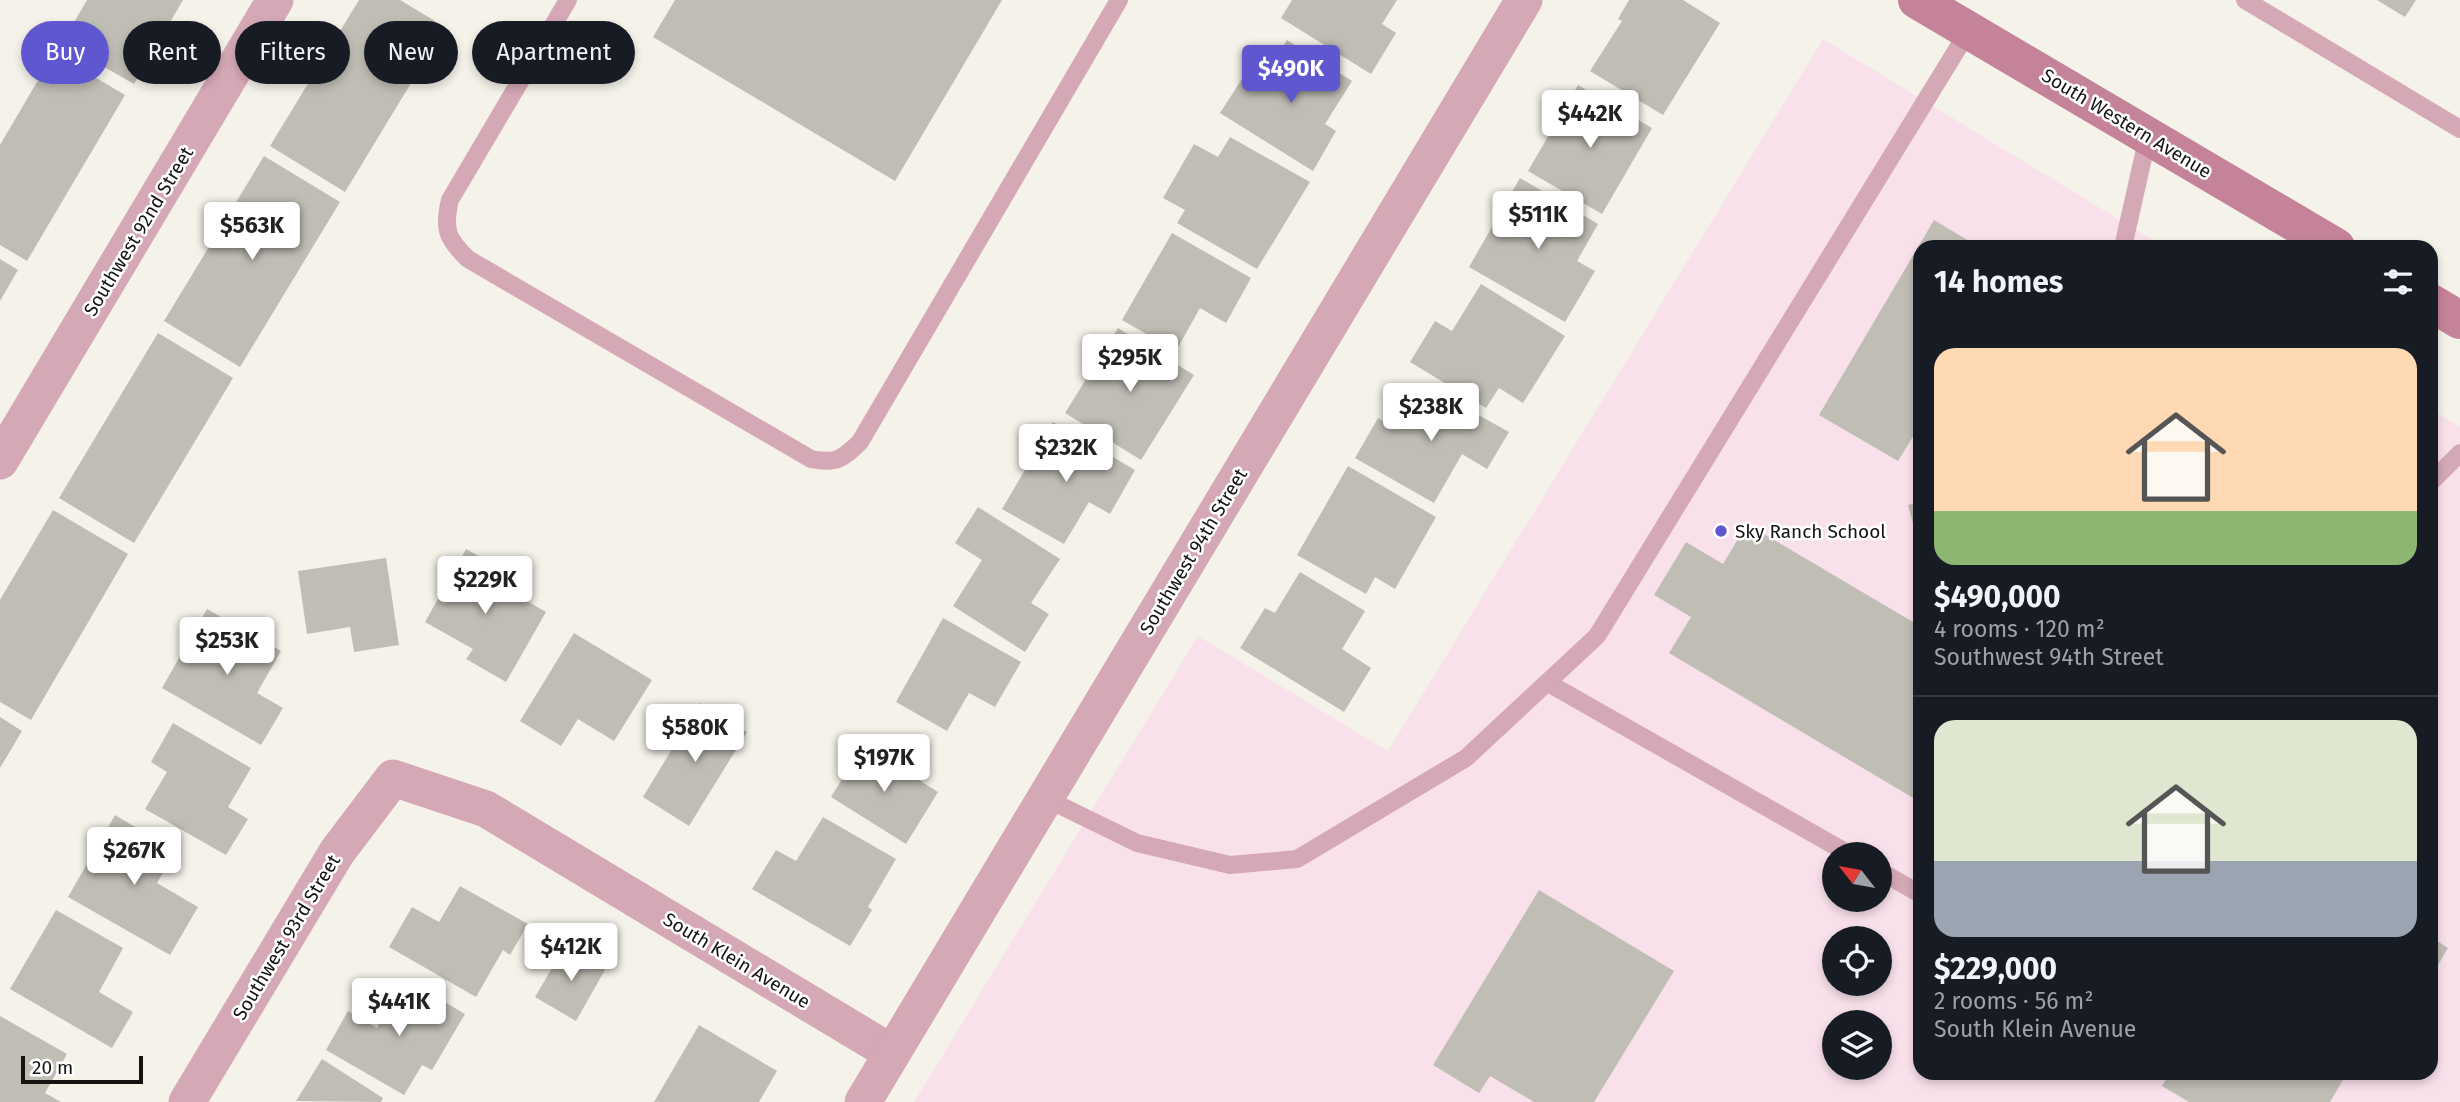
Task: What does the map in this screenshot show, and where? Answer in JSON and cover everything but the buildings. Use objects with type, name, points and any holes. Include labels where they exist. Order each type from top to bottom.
[{"type":"main road","name":"South Western Avenue","points":[[1917,0],[2324,240]]},
{"type":"main road","points":[[2438,307],[2460,320]]},
{"type":"street","name":"Southwest 92nd Street","points":[[0,461],[275,0]]},
{"type":"street","name":"Southwest 94th Street","points":[[863,1102],[1524,0]]},
{"type":"street","name":"South Klein Avenue","points":[[393,778],[486,809],[892,1053]]},
{"type":"street","name":"Southwest 93rd Street","points":[[187,1102],[337,852],[393,778]]},
{"type":"lane","points":[[568,0],[450,200],[446,216],[447,232],[454,245],[468,259],[811,459],[828,463],[843,458],[860,442],[1119,0]]},
{"type":"lane","points":[[2245,0],[2460,129]]},
{"type":"lane","points":[[1045,798],[1137,843],[1230,865],[1297,859],[1466,758],[1597,636],[1969,30]]},
{"type":"lane","points":[[2125,240],[2148,136]]},
{"type":"lane","points":[[2438,475],[2460,453]]},
{"type":"lane","points":[[1548,683],[1828,842]]},
{"type":"lane","points":[[1892,878],[1913,890]]},
{"type":"shaded area","name":"Sky Ranch School","points":[[1823,39],[2153,240],[1913,240],[1913,1080],[2438,1080],[2438,413],[2460,427],[2460,1102],[914,1102],[1198,636],[1388,751]]},
{"type":"place","name":"Sky Ranch School","points":[[1721,531]]}]
